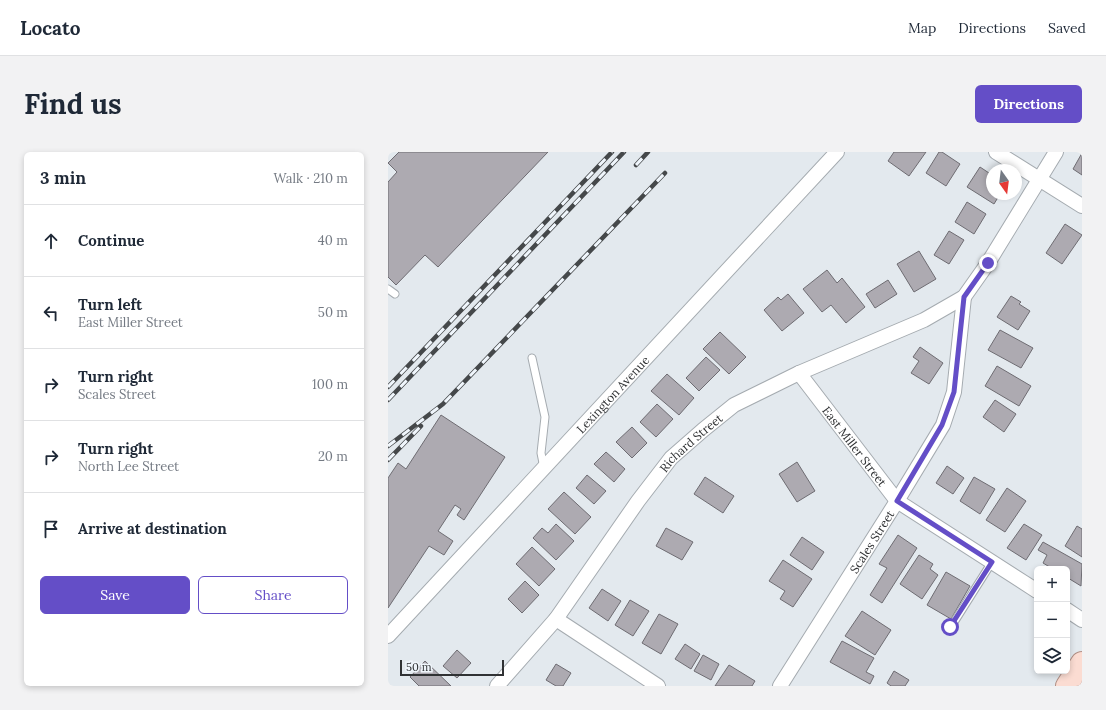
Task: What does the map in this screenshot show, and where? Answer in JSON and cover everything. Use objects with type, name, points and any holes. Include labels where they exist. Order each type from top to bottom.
[{"type":"main road","points":[[1067,686],[1082,663]]},
{"type":"street","name":"Lexington Avenue","points":[[388,636],[837,152]]},
{"type":"street","points":[[996,152],[1038,180],[1082,206]]},
{"type":"street","points":[[964,297],[988,263],[1056,152]]},
{"type":"street","name":"Richard Street","points":[[497,686],[556,620],[638,501],[671,458],[703,430],[734,405],[799,373],[924,320],[964,297]]},
{"type":"street","name":"Scales Street","points":[[780,686],[897,501],[942,425],[954,392],[964,297]]},
{"type":"street","name":"East Miller Street","points":[[799,373],[897,501],[1034,589]]},
{"type":"street","points":[[1070,612],[1082,620]]},
{"type":"street","points":[[556,620],[658,686]]},
{"type":"lane","points":[[388,289],[395,294]]},
{"type":"lane","points":[[532,358],[545,417],[541,453],[544,468]]},
{"type":"lane","points":[[950,627],[992,562]]},
{"type":"building","points":[[399,152],[548,152],[438,267],[425,255],[396,285],[388,277],[388,182],[397,172],[388,163]]},
{"type":"building","points":[[894,152],[926,152],[909,176],[888,161]]},
{"type":"building","points":[[939,152],[942,152],[960,164],[946,186],[926,173]]},
{"type":"building","points":[[1082,153],[1082,175],[1073,169]]},
{"type":"building","points":[[980,167],[986,171],[986,199],[967,187]]},
{"type":"building","points":[[988,200],[996,200],[994,204]]},
{"type":"building","points":[[967,202],[986,214],[974,234],[955,222]]},
{"type":"building","points":[[1065,224],[1082,235],[1062,264],[1046,253]]},
{"type":"building","points":[[949,231],[964,240],[949,264],[934,255]]},
{"type":"building","points":[[919,251],[936,279],[914,292],[897,264]]},
{"type":"building","points":[[827,270],[837,283],[842,278],[865,307],[846,323],[831,305],[822,312],[803,289]]},
{"type":"building","points":[[888,280],[897,294],[875,308],[866,294]]},
{"type":"building","points":[[788,294],[804,313],[782,331],[764,310],[778,297],[781,300]]},
{"type":"building","points":[[1011,296],[1021,302],[1019,304],[1030,311],[1018,330],[997,317]]},
{"type":"building","points":[[1000,330],[1033,348],[1021,368],[988,350]]},
{"type":"building","points":[[720,332],[746,357],[729,374],[703,349]]},
{"type":"building","points":[[920,347],[943,363],[929,384],[911,373],[919,361],[913,357]]},
{"type":"building","points":[[706,357],[720,370],[699,391],[686,378]]},
{"type":"building","points":[[997,366],[1031,386],[1019,406],[985,386]]},
{"type":"building","points":[[667,374],[694,398],[679,415],[651,391]]},
{"type":"building","points":[[995,400],[1016,414],[1004,432],[983,417]]},
{"type":"building","points":[[657,404],[673,419],[656,437],[640,422]]},
{"type":"building","points":[[441,415],[505,457],[464,520],[457,515],[461,509],[455,505],[438,531],[453,541],[444,555],[429,546],[388,608],[388,478],[398,463],[406,469]]},
{"type":"building","points":[[632,427],[647,443],[632,458],[616,442]]},
{"type":"building","points":[[606,452],[625,469],[614,482],[594,464]]},
{"type":"building","points":[[797,462],[815,491],[797,502],[779,474]]},
{"type":"building","points":[[947,466],[964,478],[953,494],[936,483]]},
{"type":"building","points":[[587,475],[606,491],[594,504],[576,488]]},
{"type":"building","points":[[705,477],[734,496],[723,513],[694,494]]},
{"type":"building","points":[[974,477],[995,489],[980,514],[960,501]]},
{"type":"building","points":[[1007,488],[1026,501],[1005,532],[986,520]]},
{"type":"building","points":[[564,492],[591,517],[575,534],[548,509]]},
{"type":"building","points":[[556,524],[574,541],[556,560],[533,538],[542,528],[548,533]]},
{"type":"building","points":[[1024,524],[1042,535],[1026,560],[1007,548]]},
{"type":"building","points":[[1077,526],[1082,529],[1082,557],[1065,546]]},
{"type":"building","points":[[666,528],[693,542],[682,560],[656,546]]},
{"type":"building","points":[[898,535],[917,548],[882,603],[870,595],[887,568],[879,564]]},
{"type":"building","points":[[802,537],[824,552],[812,570],[790,555]]},
{"type":"building","points":[[1043,542],[1082,564],[1081,586],[1070,579],[1070,566],[1048,566],[1043,563],[1047,555],[1038,550]]},
{"type":"building","points":[[532,547],[555,569],[539,586],[516,564]]},
{"type":"building","points":[[919,555],[933,564],[930,569],[938,575],[922,599],[900,584]]},
{"type":"building","points":[[783,560],[812,579],[793,607],[780,599],[785,591],[769,581]]},
{"type":"building","points":[[946,572],[970,586],[951,619],[927,605]]},
{"type":"building","points":[[525,581],[539,595],[522,613],[508,599]]},
{"type":"building","points":[[602,589],[621,601],[608,621],[589,608]]},
{"type":"building","points":[[630,600],[649,611],[633,636],[615,625]]},
{"type":"building","points":[[862,611],[891,630],[875,655],[845,636]]},
{"type":"building","points":[[659,614],[678,624],[661,654],[642,643]]},
{"type":"building","points":[[842,641],[874,658],[866,672],[874,676],[870,684],[830,662]]},
{"type":"building","points":[[685,644],[700,654],[691,669],[675,659]]},
{"type":"building","points":[[457,650],[471,663],[457,678],[443,666]]},
{"type":"building","points":[[703,655],[719,664],[711,680],[694,671]]},
{"type":"building","points":[[425,661],[451,686],[419,686],[410,677]]},
{"type":"building","points":[[556,664],[571,673],[563,686],[556,686],[546,680]]},
{"type":"building","points":[[729,665],[755,681],[752,686],[715,686]]},
{"type":"building","points":[[894,671],[909,680],[905,686],[891,686],[887,683]]},
{"type":"railway","points":[[388,387],[612,152]]},
{"type":"railway","points":[[388,400],[624,152]]},
{"type":"railway","points":[[636,165],[648,152]]},
{"type":"railway","points":[[388,446],[443,404],[665,173]]},
{"type":"railway","points":[[388,460],[421,426]]},
{"type":"route","points":[[950,627],[992,562],[897,501],[942,425],[954,392],[964,297],[988,263]]}]
